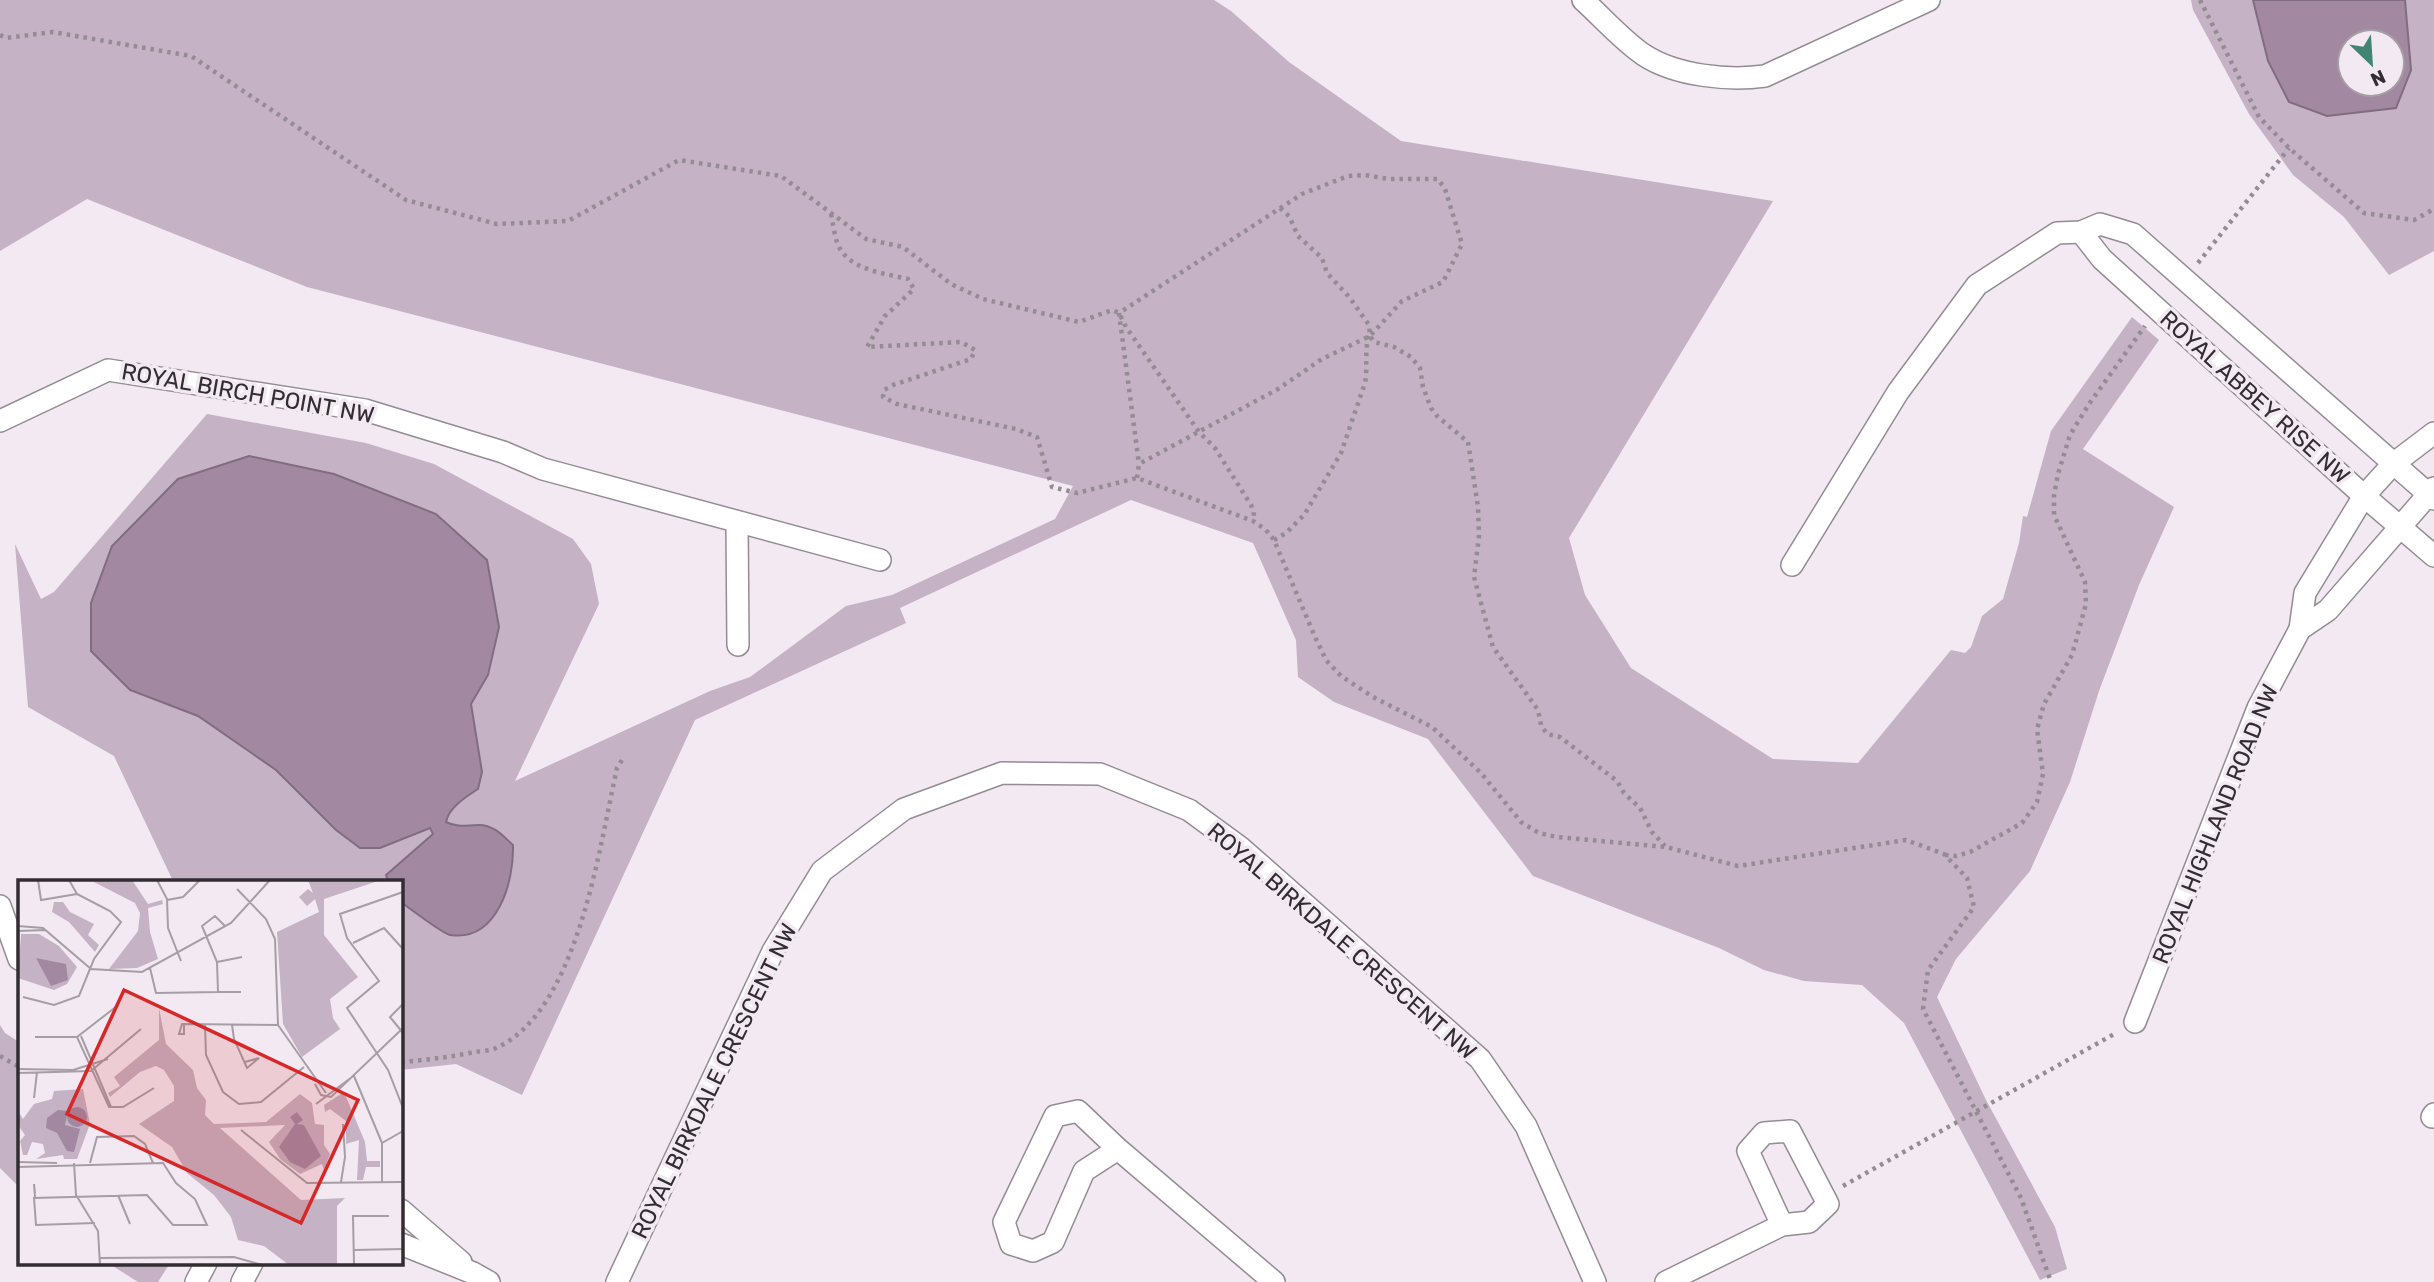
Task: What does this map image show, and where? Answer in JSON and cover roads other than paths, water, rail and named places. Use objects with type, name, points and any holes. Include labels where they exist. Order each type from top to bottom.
[{"type":"street","points":[[1583,0],[1643,54],[1656,61],[1670,67],[1724,79],[1744,79],[1765,76],[1929,0]]},
{"type":"street","name":"ROYAL ABBEY RISE NW","points":[[1792,565],[1898,392],[1977,285],[2057,233],[2081,232],[2100,223],[2133,234],[2393,464],[2432,493]]},
{"type":"street","name":"ROYAL ABBEY RISE NW","points":[[2081,232],[2102,258],[2364,496],[2434,556]]},
{"type":"street","name":"ROYAL BIRCH POINT NW","points":[[0,421],[108,370],[365,410],[503,452],[542,470],[880,560]]},
{"type":"street","name":"ROYAL HIGHLAND ROAD NW","points":[[2135,1022],[2258,708],[2300,629],[2305,593],[2364,496],[2393,464],[2434,433]]},
{"type":"street","name":"ROYAL HIGHLAND ROAD NW","points":[[2300,629],[2328,610],[2400,525],[2432,493]]},
{"type":"street","points":[[737,522],[738,645]]},
{"type":"street","name":"ROYAL BIRKDALE CRESCENT NW","points":[[617,1282],[773,951],[822,871],[904,808],[1002,773],[1014,773],[1100,774],[1189,810],[1251,857],[1480,1059],[1526,1126],[1595,1282]]},
{"type":"street","points":[[0,906],[18,956]]},
{"type":"street","points":[[1118,1149],[1084,1171],[1053,1242],[1033,1251],[1012,1244],[1004,1222],[1055,1116],[1078,1111],[1118,1149],[1274,1282]]},
{"type":"street","points":[[1666,1282],[1782,1225],[1809,1222],[1828,1204],[1790,1131],[1764,1133],[1748,1151],[1782,1225]]},
{"type":"street","points":[[402,1211],[481,1277]]},
{"type":"street","points":[[402,1244],[481,1277]]},
{"type":"street","points":[[196,1282],[205,1264]]},
{"type":"street","points":[[242,1282],[251,1264]]}]
